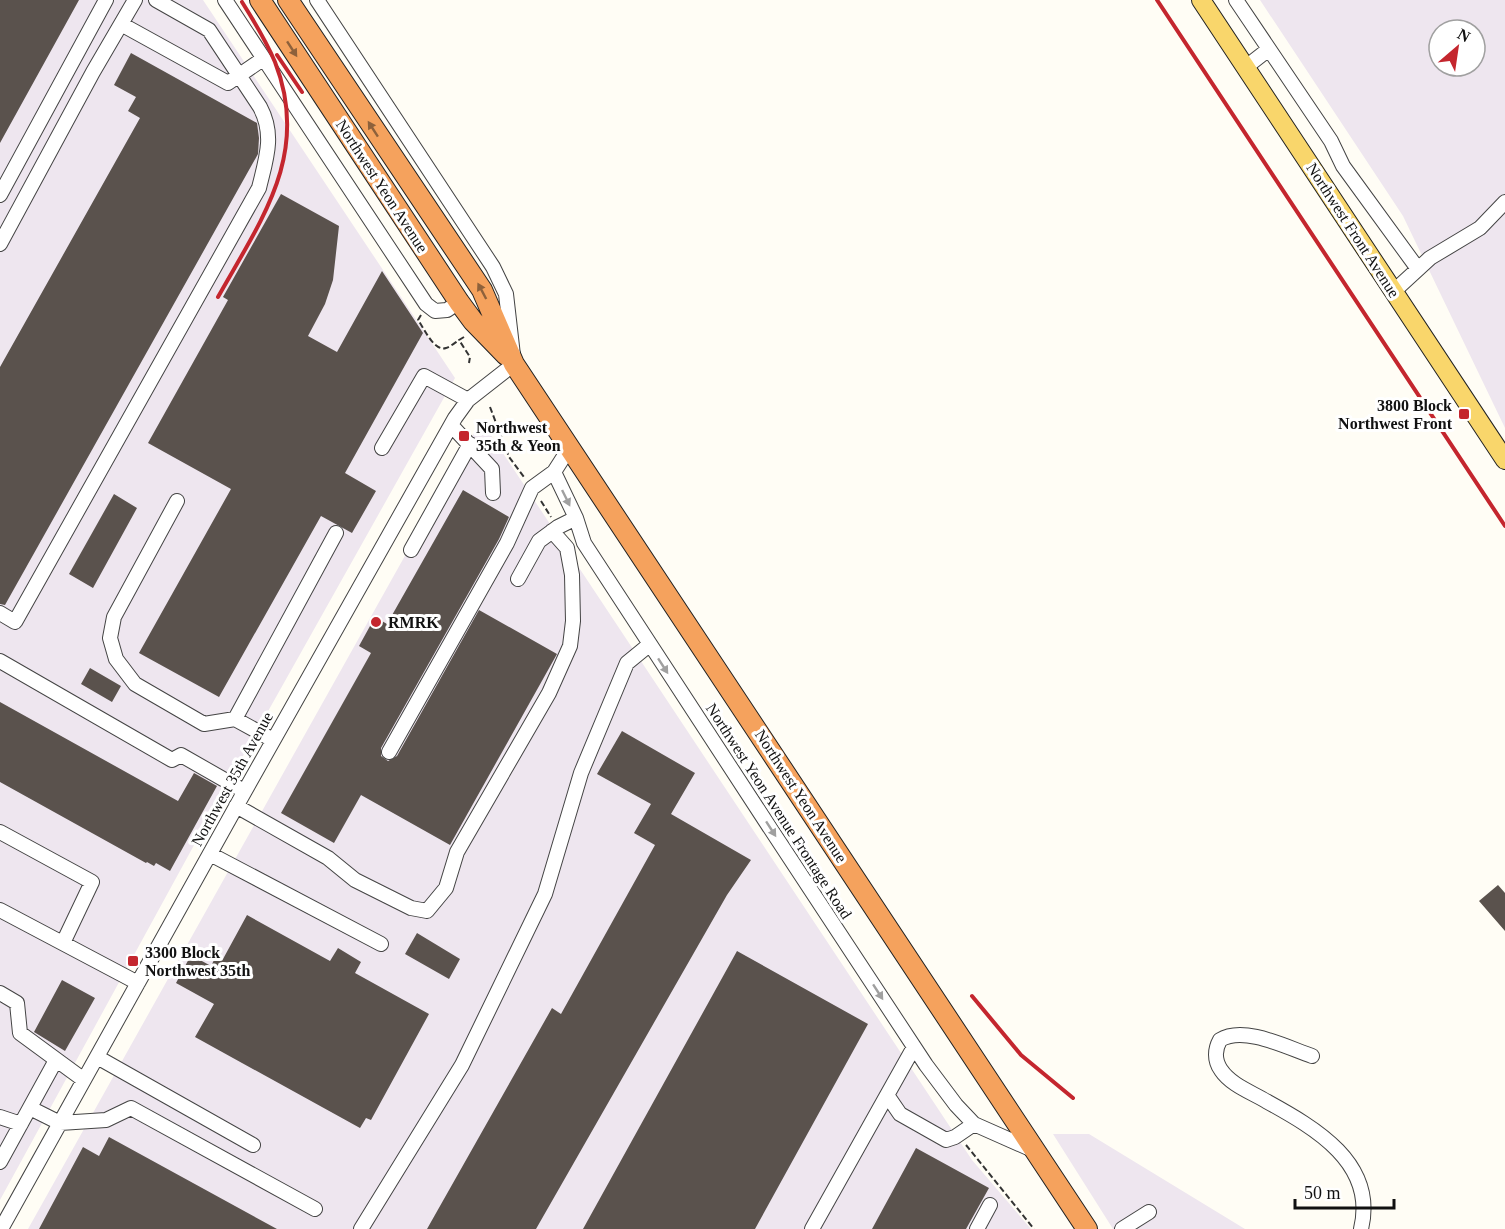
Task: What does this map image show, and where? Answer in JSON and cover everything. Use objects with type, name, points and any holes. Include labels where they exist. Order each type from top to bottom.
[{"type":"highway","name":"Northwest Yeon Avenue","points":[[260,0],[459,302],[473,321],[514,364],[570,447],[1087,1229]]},
{"type":"highway","name":"Northwest Yeon Avenue","points":[[288,0],[482,290],[514,364]]},
{"type":"main road","name":"Northwest Front Avenue","points":[[1201,0],[1505,460]]},
{"type":"street","points":[[0,195],[106,0]]},
{"type":"street","points":[[0,244],[93,72],[135,0]]},
{"type":"street","points":[[0,614],[15,622],[259,188],[269,144],[267,120],[209,30],[156,0]]},
{"type":"street","points":[[225,0],[426,304],[435,311],[447,310],[459,302]]},
{"type":"street","points":[[317,0],[494,267],[506,294],[514,364]]},
{"type":"street","points":[[1236,0],[1331,141],[1343,166],[1418,269]]},
{"type":"street","points":[[121,24],[228,83],[263,59]]},
{"type":"street","points":[[1246,67],[1269,50]]},
{"type":"street","points":[[1394,292],[1430,258],[1480,228],[1505,202]]},
{"type":"street","name":"Northwest 35th Avenue","points":[[1,1229],[4,1213],[60,1123],[451,425],[468,400],[514,364]]},
{"type":"street","points":[[382,448],[424,376],[468,400]]},
{"type":"street","points":[[451,425],[492,469],[493,493]]},
{"type":"street","points":[[411,550],[470,444]]},
{"type":"street","points":[[389,752],[507,543],[532,488],[554,472],[570,447]]},
{"type":"street","name":"Northwest Yeon Avenue Frontage Road","points":[[554,472],[576,518],[584,543],[914,1047],[956,1106],[974,1124],[1036,1152]]},
{"type":"street","points":[[177,501],[114,617],[110,638],[116,659],[135,684],[204,724],[235,719],[273,740]]},
{"type":"street","points":[[400,516],[422,530]]},
{"type":"street","points":[[518,579],[539,541],[576,518]]},
{"type":"street","points":[[236,806],[328,858],[355,880],[411,908],[427,911],[446,888],[457,852],[549,693],[570,646],[573,621],[572,575],[567,548],[552,531]]},
{"type":"street","points":[[235,719],[336,533]]},
{"type":"street","points":[[361,1229],[462,1065],[545,894],[581,773],[627,663],[649,645]]},
{"type":"street","points":[[0,661],[172,760],[181,755],[244,791]]},
{"type":"street","points":[[0,832],[92,882],[63,943]]},
{"type":"street","points":[[210,854],[381,944]]},
{"type":"street","points":[[0,910],[138,983]]},
{"type":"street","points":[[0,993],[17,1003],[20,1033],[84,1080]]},
{"type":"street","points":[[1312,1056],[1263,1039],[1241,1035],[1232,1035],[1220,1040],[1216,1050],[1217,1064],[1229,1079],[1308,1127],[1349,1162],[1361,1184],[1363,1195],[1361,1229]]},
{"type":"street","points":[[812,1229],[914,1047]]},
{"type":"street","points":[[97,1057],[253,1145]]},
{"type":"street","points":[[0,1162],[57,1060]]},
{"type":"street","points":[[887,1095],[900,1114],[946,1140],[955,1137],[974,1124]]},
{"type":"street","points":[[30,1108],[60,1123],[106,1120],[131,1108],[315,1209]]},
{"type":"street","points":[[0,1118],[21,1124]]},
{"type":"street","points":[[977,1229],[990,1205]]},
{"type":"street","points":[[1122,1229],[1149,1212]]},
{"type":"path","points":[[426,304],[418,320],[434,344],[447,348],[469,334]]},
{"type":"path","points":[[459,340],[470,357],[469,363]]},
{"type":"shaded area","points":[[0,0],[203,0],[455,378],[234,772],[0,1200]]},
{"type":"shaded area","points":[[1260,0],[1505,0],[1505,428],[1403,216]]},
{"type":"shaded area","points":[[481,420],[972,1160],[1031,1229],[28,1229]]},
{"type":"shaded area","points":[[1053,1134],[1089,1134],[1245,1229],[1113,1229]]},
{"type":"building","points":[[0,0],[79,0],[0,143]]},
{"type":"building","points":[[131,53],[257,123],[258,154],[5,605],[0,604],[0,367],[140,118],[128,111],[136,97],[114,85]]},
{"type":"building","points":[[281,194],[339,226],[333,280],[325,304],[308,336],[337,352],[382,271],[423,333],[345,473],[376,491],[352,533],[321,516],[219,697],[139,653],[231,489],[148,443],[228,300],[223,297]]},
{"type":"building","points":[[463,490],[509,517],[499,539],[381,748],[381,756],[388,761],[397,756],[479,610],[557,654],[450,845],[361,795],[334,843],[281,813],[371,653],[359,646],[375,617],[387,624]]},
{"type":"building","points":[[114,494],[137,508],[93,588],[69,574]]},
{"type":"building","points":[[90,668],[121,686],[112,702],[81,684]]},
{"type":"building","points":[[0,702],[178,801],[194,773],[217,786],[170,871],[156,863],[154,866],[146,863],[0,782]]},
{"type":"building","points":[[622,731],[695,773],[671,814],[751,860],[727,895],[536,1229],[427,1229],[552,1008],[561,1014],[655,845],[634,833],[651,804],[597,774]]},
{"type":"building","points":[[1498,885],[1505,893],[1505,931],[1479,901]]},
{"type":"building","points":[[247,915],[330,961],[338,948],[361,962],[355,973],[429,1014],[371,1120],[366,1118],[360,1128],[195,1037],[214,1004],[176,983],[191,955],[211,966],[216,956],[223,959]]},
{"type":"building","points":[[417,933],[460,959],[449,979],[405,954]]},
{"type":"building","points":[[737,951],[868,1024],[755,1229],[583,1229]]},
{"type":"building","points":[[62,980],[95,998],[65,1051],[34,1032]]},
{"type":"building","points":[[109,1137],[277,1229],[39,1229],[83,1147],[99,1156]]},
{"type":"building","points":[[916,1148],[989,1188],[966,1229],[872,1229]]},
{"type":"railway","points":[[1157,0],[1505,526]]},
{"type":"railway","points":[[218,297],[250,241],[276,185],[284,156],[287,127],[285,95],[275,62],[242,2]]},
{"type":"railway","points":[[277,55],[302,92]]},
{"type":"railway","points":[[972,996],[1021,1055],[1073,1098]]},
{"type":"place","name":"3800 Block Northwest Front","points":[[1464,414]]},
{"type":"place","name":"Northwest 35th & Yeon","points":[[464,436]]},
{"type":"place","name":"RMRK","points":[[376,622]]},
{"type":"place","name":"3300 Block Northwest 35th","points":[[133,961]]}]
